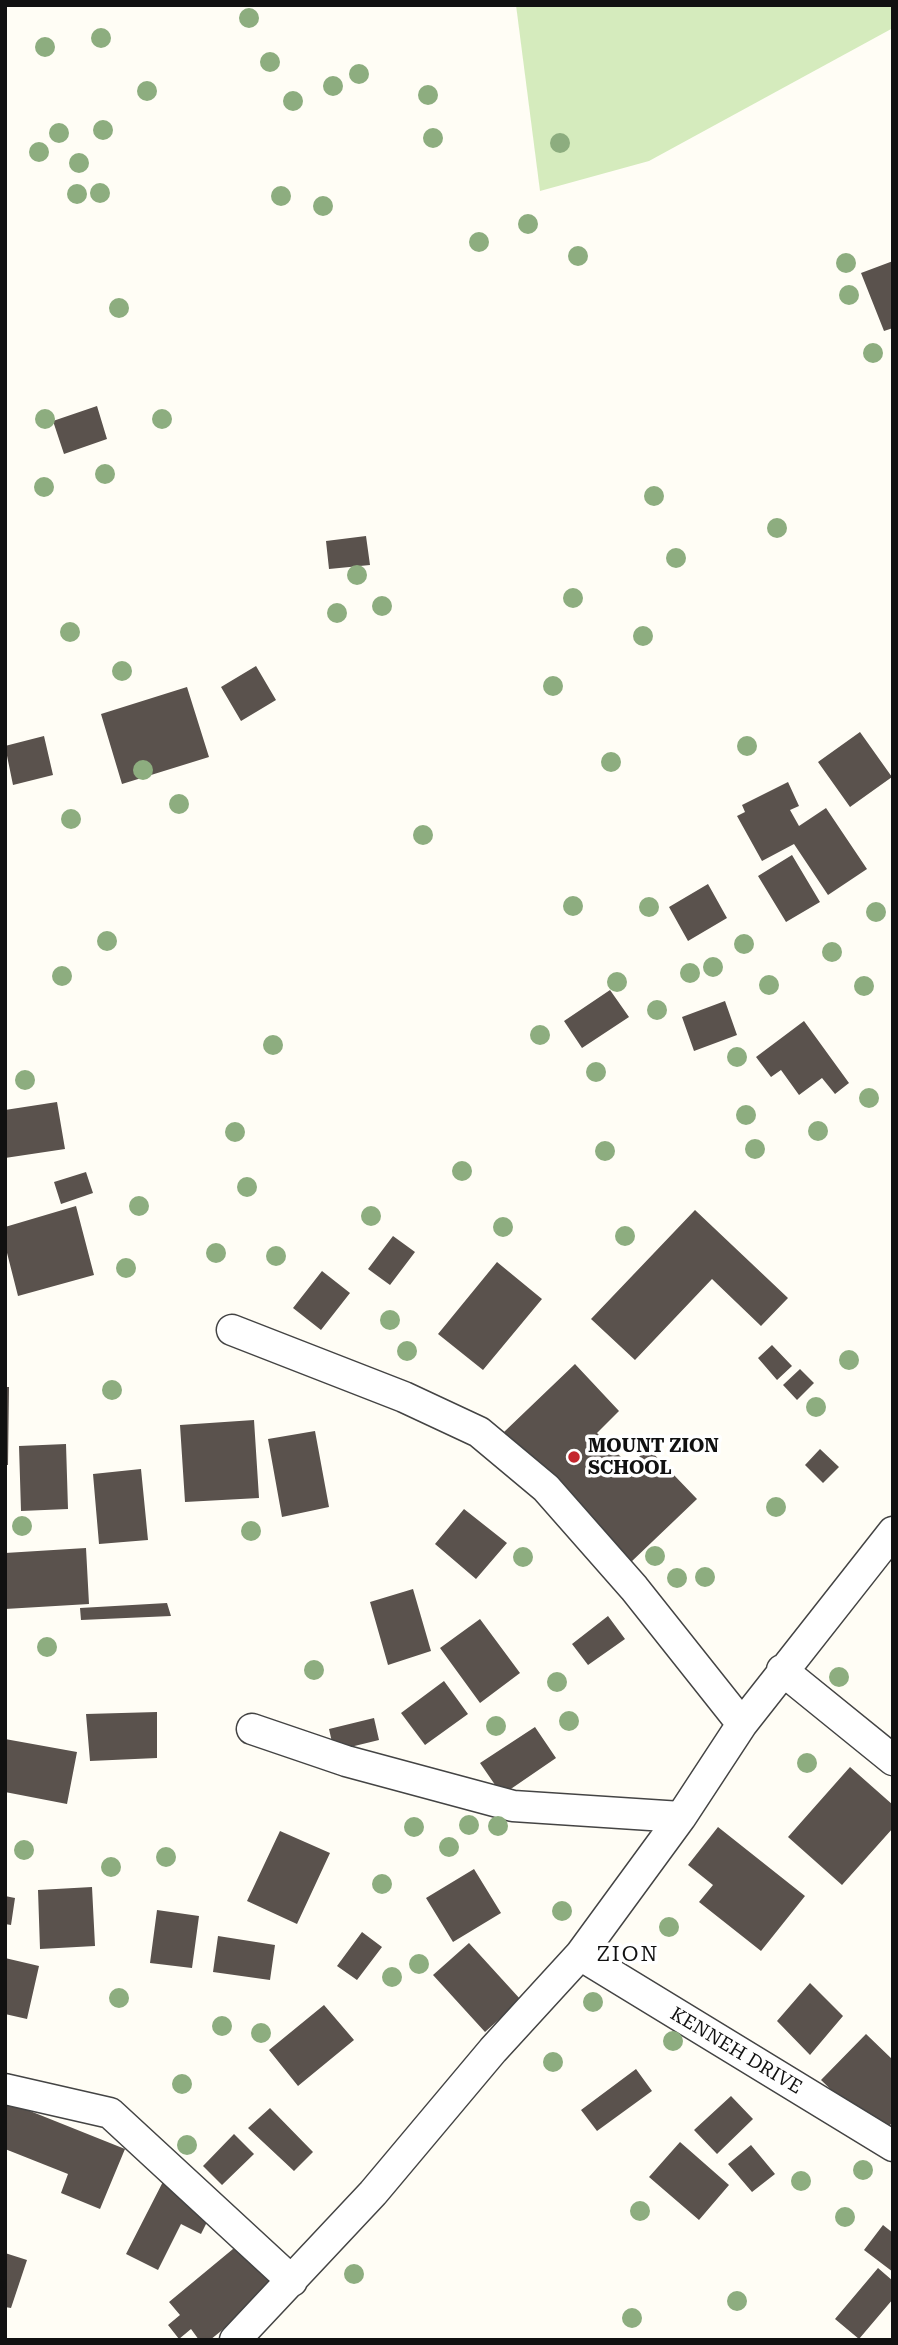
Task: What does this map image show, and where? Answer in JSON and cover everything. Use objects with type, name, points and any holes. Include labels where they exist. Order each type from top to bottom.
[{"type":"street","points":[[232,1330],[404,1397],[479,1432],[546,1488],[634,1588],[742,1724]]},
{"type":"street","points":[[235,2340],[373,2193],[493,2050],[580,1955],[681,1817],[742,1724],[893,1532]]},
{"type":"street","points":[[782,1670],[893,1760]]},
{"type":"street","points":[[252,1729],[346,1761],[513,1806],[681,1817]]},
{"type":"street","name":"KENNEH DRIVE","points":[[580,1955],[893,2146]]},
{"type":"street","points":[[5,2089],[110,2113],[292,2281]]},
{"type":"green space","points":[[516,5],[893,5],[893,28],[649,161],[540,191]]},
{"type":"building","points":[[893,261],[893,328],[884,331],[861,273]]},
{"type":"building","points":[[97,406],[107,439],[64,454],[53,421]]},
{"type":"building","points":[[366,536],[370,565],[329,569],[326,541]]},
{"type":"building","points":[[256,666],[276,700],[241,721],[221,687]]},
{"type":"building","points":[[187,687],[209,757],[122,784],[101,714]]},
{"type":"building","points":[[860,732],[892,777],[850,807],[818,762]]},
{"type":"building","points":[[44,736],[53,775],[13,785],[5,746]]},
{"type":"building","points":[[788,782],[799,806],[790,810],[799,826],[826,808],[867,869],[828,895],[794,844],[762,861],[737,816],[745,812],[742,805]]},
{"type":"building","points":[[792,855],[820,902],[786,922],[758,876]]},
{"type":"building","points":[[708,884],[727,918],[688,941],[669,907]]},
{"type":"building","points":[[610,990],[629,1017],[582,1048],[564,1021]]},
{"type":"building","points":[[725,1001],[737,1035],[694,1051],[682,1017]]},
{"type":"building","points":[[804,1021],[849,1083],[835,1094],[822,1078],[799,1095],[781,1070],[771,1077],[756,1057]]},
{"type":"building","points":[[57,1102],[65,1149],[5,1158],[5,1110]]},
{"type":"building","points":[[86,1172],[93,1193],[61,1204],[54,1182]]},
{"type":"building","points":[[76,1206],[94,1275],[18,1296],[5,1245],[5,1227]]},
{"type":"building","points":[[695,1210],[788,1298],[761,1326],[712,1279],[635,1360],[591,1319]]},
{"type":"building","points":[[393,1236],[415,1252],[390,1285],[368,1269]]},
{"type":"building","points":[[497,1262],[542,1299],[483,1370],[438,1334]]},
{"type":"building","points":[[322,1271],[350,1293],[321,1330],[293,1308]]},
{"type":"building","points":[[772,1345],[792,1366],[777,1380],[758,1358]]},
{"type":"building","name":"MOUNT ZION SCHOOL","points":[[575,1364],[619,1411],[597,1433],[630,1466],[648,1448],[697,1499],[630,1563],[504,1432]]},
{"type":"building","points":[[800,1369],[814,1383],[797,1400],[783,1385]]},
{"type":"building","points":[[5,1387],[9,1387],[8,1465],[5,1465]]},
{"type":"building","points":[[254,1420],[259,1498],[185,1502],[180,1425]]},
{"type":"building","points":[[315,1431],[329,1507],[282,1517],[268,1439]]},
{"type":"building","points":[[66,1444],[68,1509],[21,1511],[19,1446]]},
{"type":"building","points":[[820,1449],[839,1467],[823,1483],[805,1465]]},
{"type":"building","points":[[141,1469],[148,1540],[99,1544],[93,1474]]},
{"type":"building","points":[[464,1509],[507,1543],[476,1579],[435,1544]]},
{"type":"building","points":[[86,1548],[89,1604],[5,1609],[5,1553]]},
{"type":"building","points":[[413,1589],[431,1651],[388,1665],[370,1602]]},
{"type":"building","points":[[167,1603],[171,1616],[81,1620],[80,1608]]},
{"type":"building","points":[[608,1616],[625,1639],[588,1665],[572,1644]]},
{"type":"building","points":[[480,1619],[520,1673],[480,1703],[440,1648]]},
{"type":"building","points":[[444,1681],[468,1714],[425,1745],[401,1713]]},
{"type":"building","points":[[157,1712],[157,1758],[90,1761],[86,1714]]},
{"type":"building","points":[[374,1718],[379,1740],[334,1751],[329,1729]]},
{"type":"building","points":[[535,1727],[556,1758],[502,1795],[480,1763]]},
{"type":"building","points":[[5,1739],[77,1752],[67,1804],[5,1792]]},
{"type":"building","points":[[850,1767],[893,1805],[893,1828],[842,1885],[788,1837]]},
{"type":"building","points":[[718,1827],[805,1896],[761,1951],[699,1902],[713,1885],[688,1865]]},
{"type":"building","points":[[280,1831],[330,1853],[297,1924],[247,1901]]},
{"type":"building","points":[[474,1869],[501,1913],[453,1942],[426,1898]]},
{"type":"building","points":[[92,1887],[95,1946],[40,1949],[38,1890]]},
{"type":"building","points":[[5,1896],[15,1898],[11,1925],[5,1924]]},
{"type":"building","points":[[157,1910],[199,1916],[192,1968],[150,1963]]},
{"type":"building","points":[[362,1932],[382,1947],[357,1980],[337,1966]]},
{"type":"building","points":[[218,1936],[275,1945],[270,1980],[213,1972]]},
{"type":"building","points":[[469,1943],[521,2000],[485,2032],[433,1975]]},
{"type":"building","points":[[5,1958],[39,1966],[27,2019],[5,2014]]},
{"type":"building","points":[[810,1983],[843,2016],[810,2055],[777,2021]]},
{"type":"building","points":[[324,2005],[354,2040],[298,2086],[269,2050]]},
{"type":"building","points":[[866,2034],[893,2060],[893,2122],[879,2136],[821,2080]]},
{"type":"building","points":[[636,2069],[652,2091],[597,2131],[581,2110]]},
{"type":"building","points":[[731,2096],[753,2119],[717,2154],[694,2130]]},
{"type":"building","points":[[5,2101],[125,2149],[100,2209],[61,2193],[68,2174],[5,2149]]},
{"type":"building","points":[[270,2108],[313,2152],[294,2171],[248,2128]]},
{"type":"building","points":[[234,2134],[254,2154],[222,2185],[203,2166]]},
{"type":"building","points":[[680,2142],[729,2185],[699,2220],[649,2177]]},
{"type":"building","points":[[751,2145],[775,2174],[752,2192],[728,2164]]},
{"type":"building","points":[[170,2168],[212,2212],[201,2234],[181,2224],[158,2270],[126,2254]]},
{"type":"building","points":[[883,2225],[893,2233],[893,2272],[864,2250]]},
{"type":"building","points":[[239,2244],[274,2288],[210,2340],[199,2340],[191,2329],[179,2339],[168,2325],[180,2315],[169,2302]]},
{"type":"building","points":[[5,2253],[27,2260],[11,2308],[5,2307]]},
{"type":"building","points":[[878,2268],[893,2281],[893,2299],[859,2339],[835,2319]]},
{"type":"place","name":"MOUNT ZION SCHOOL","points":[[574,1457]]},
{"type":"district","name":"ZION","points":[[628,1955]]}]
